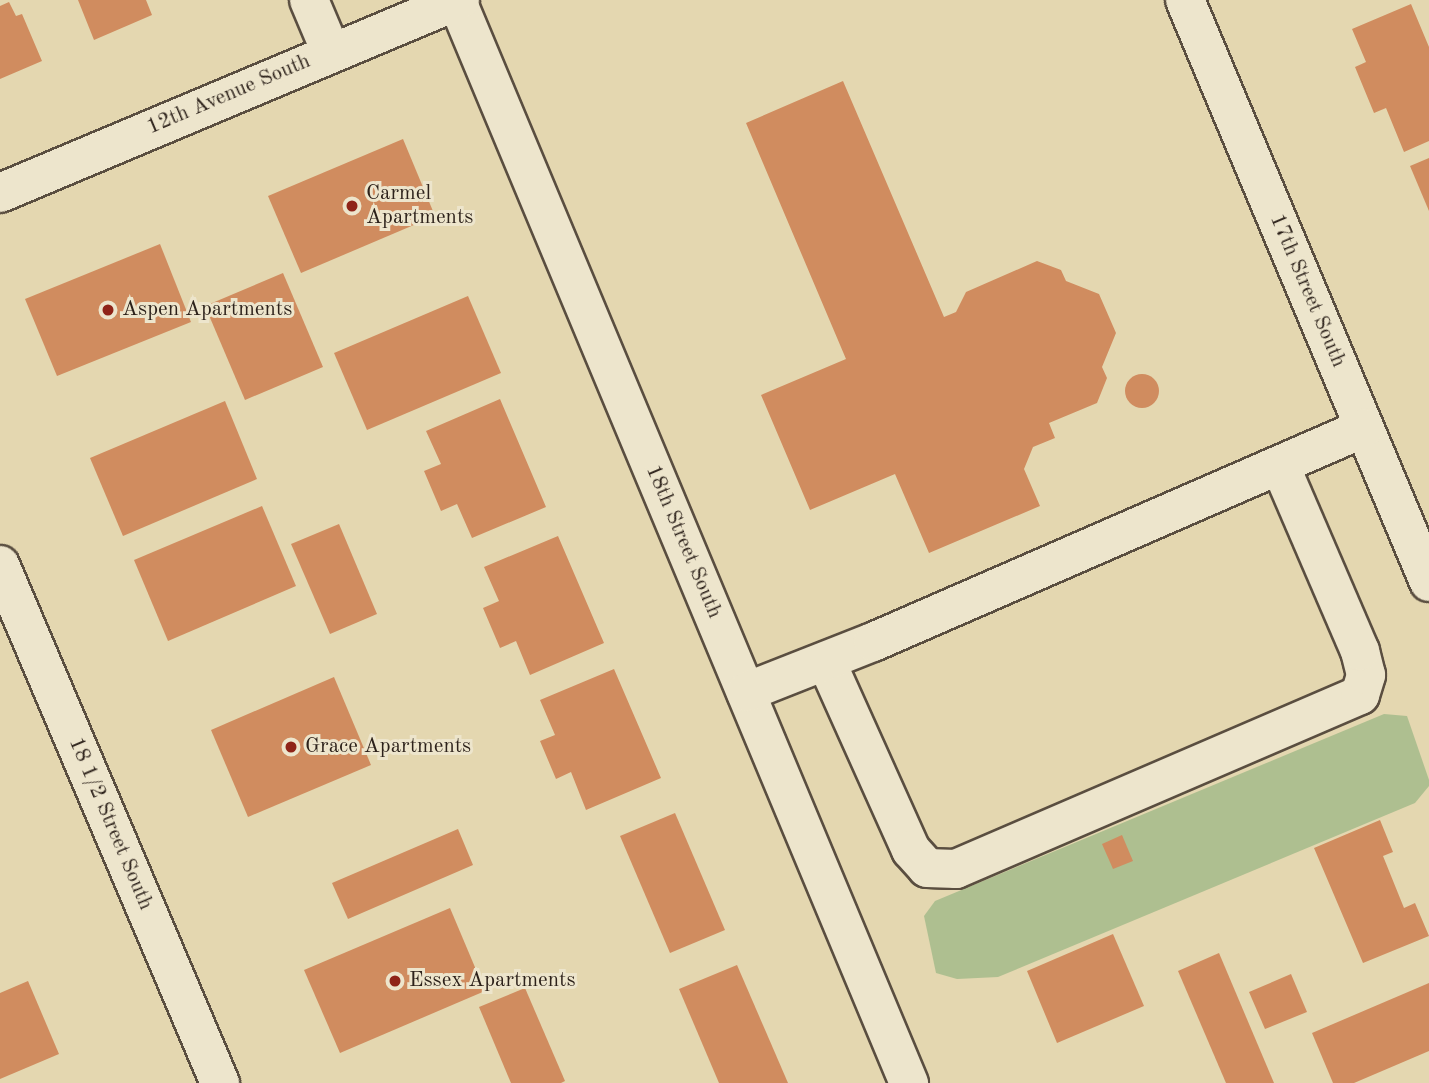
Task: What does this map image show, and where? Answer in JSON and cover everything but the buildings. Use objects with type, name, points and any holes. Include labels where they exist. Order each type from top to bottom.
[{"type":"street","points":[[309,0],[331,52]]},
{"type":"street","name":"17th Street South","points":[[1185,0],[1429,582]]},
{"type":"street","name":"12th Avenue South","points":[[0,193],[458,1]]},
{"type":"street","name":"18th Street South","points":[[458,1],[909,1083]]},
{"type":"street","points":[[746,692],[826,661],[1364,428]]},
{"type":"street","points":[[826,661],[911,850],[927,869],[956,869],[1007,848],[1360,695],[1366,676],[1360,651],[1280,465]]},
{"type":"street","name":"18 1/2 Street South","points":[[0,565],[220,1083]]},
{"type":"green space","points":[[1384,714],[1407,716],[1429,780],[1429,786],[1415,803],[998,977],[957,979],[936,973],[924,916],[935,901]]},
{"type":"place","name":"Carmel Apartments","points":[[352,206]]},
{"type":"place","name":"Aspen Apartments","points":[[108,310]]},
{"type":"place","name":"Grace Apartments","points":[[291,747]]},
{"type":"place","name":"Essex Apartments","points":[[395,981]]}]
